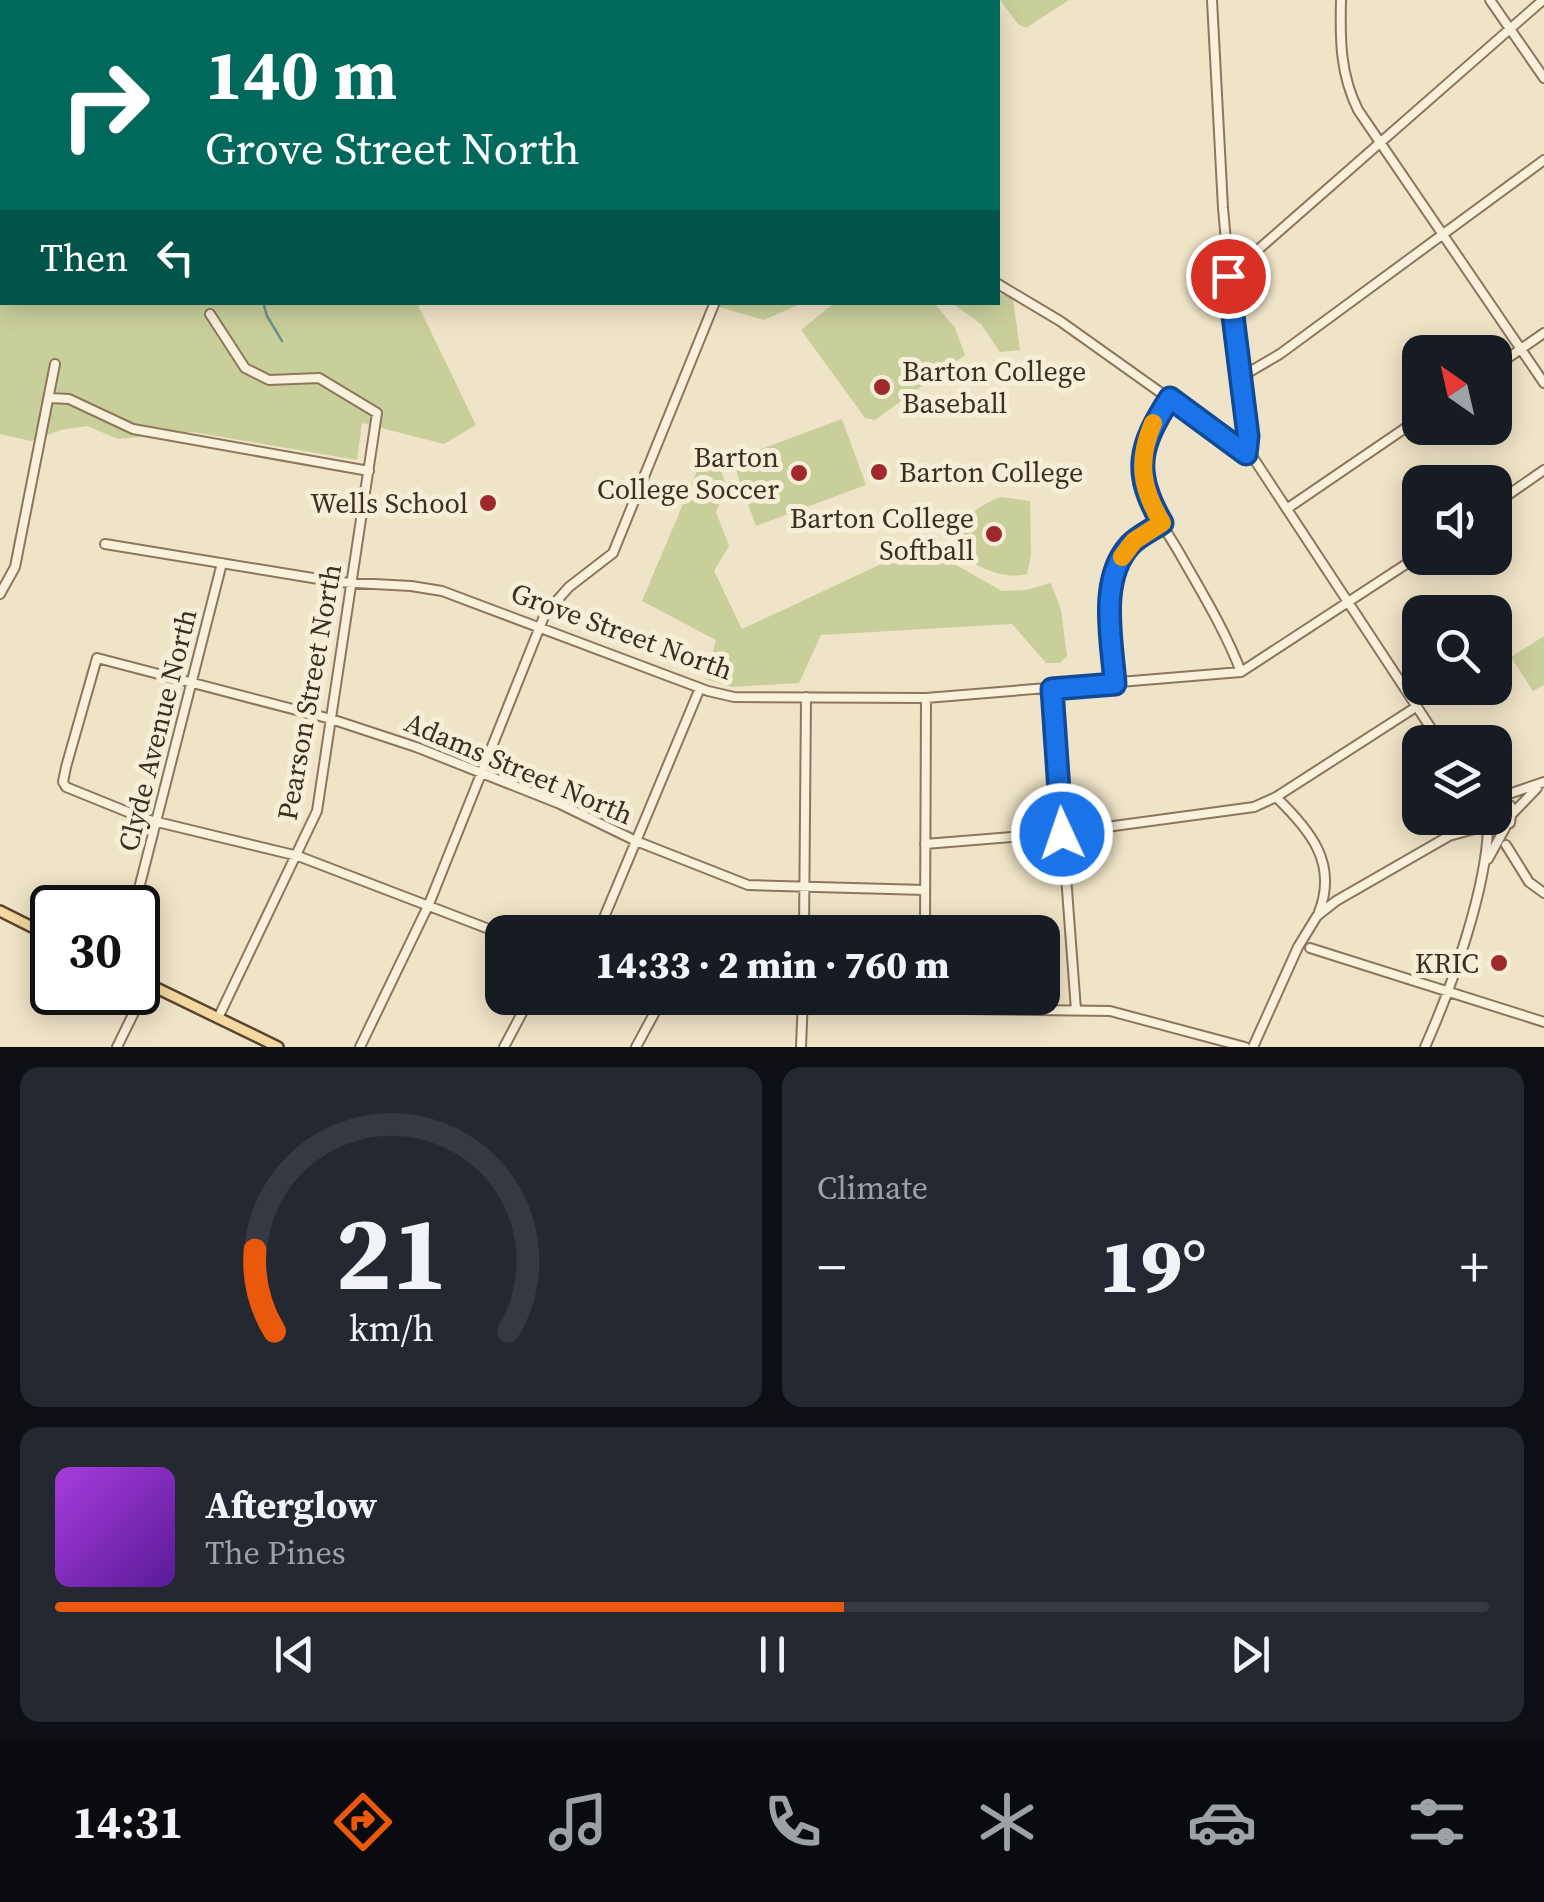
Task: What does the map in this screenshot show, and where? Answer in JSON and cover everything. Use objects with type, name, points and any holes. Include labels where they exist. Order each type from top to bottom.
[{"type":"main road","points":[[0,912],[30,926]]},
{"type":"main road","points":[[160,990],[278,1047]]},
{"type":"street","points":[[1212,0],[1228,276],[1248,436],[1246,454]]},
{"type":"street","points":[[1341,0],[1340,52],[1346,82],[1358,110],[1544,383]]},
{"type":"street","points":[[1490,0],[1544,78]]},
{"type":"street","points":[[1228,276],[1543,0]]},
{"type":"street","points":[[1239,378],[1280,354],[1544,160]]},
{"type":"street","points":[[1000,285],[1035,304],[1254,460],[1428,725]]},
{"type":"street","points":[[360,1047],[429,904],[540,626],[556,601],[615,550],[713,305]]},
{"type":"street","name":"Pearson Street North","points":[[210,314],[245,368],[270,380],[319,378],[377,413],[317,810],[218,1018]]},
{"type":"street","points":[[1512,355],[1544,333]]},
{"type":"street","points":[[0,594],[15,566],[55,364]]},
{"type":"street","points":[[50,398],[69,399],[132,429],[370,470]]},
{"type":"street","points":[[1170,398],[1149,433],[1141,468],[1147,495],[1218,620],[1240,672]]},
{"type":"street","points":[[1288,508],[1402,430]]},
{"type":"street","points":[[1512,492],[1544,470]]},
{"type":"street","points":[[1115,684],[1110,608],[1113,576],[1129,546],[1162,523]]},
{"type":"street","name":"Grove Street North","points":[[105,544],[352,584],[438,590],[700,688],[734,696],[806,698],[926,698],[1240,672],[1402,567]]},
{"type":"street","name":"Clyde Avenue North","points":[[140,885],[222,563]]},
{"type":"street","name":"Adams Street North","points":[[156,822],[101,803],[65,785],[66,766],[97,658],[330,718],[560,804],[636,841],[748,885],[925,890]]},
{"type":"street","points":[[605,915],[700,688]]},
{"type":"street","points":[[1052,689],[1076,1010]]},
{"type":"street","points":[[805,915],[806,698]]},
{"type":"street","points":[[924,915],[926,698]]},
{"type":"street","points":[[925,844],[1062,834],[1254,807],[1276,797],[1416,707]]},
{"type":"street","points":[[1512,792],[1543,782]]},
{"type":"street","points":[[1513,813],[1543,782]]},
{"type":"street","points":[[1060,1009],[1130,1014],[1249,1047],[1327,892],[1315,842],[1307,828],[1276,797]]},
{"type":"street","points":[[156,822],[298,856],[485,927]]},
{"type":"street","points":[[1317,916],[1452,835]]},
{"type":"street","points":[[1484,868],[1485,835]]},
{"type":"street","points":[[1426,1047],[1447,992],[1484,868],[1502,835]]},
{"type":"street","points":[[1506,846],[1529,882],[1544,893]]},
{"type":"street","points":[[1327,892],[1348,894]]},
{"type":"street","points":[[1310,948],[1544,1022]]},
{"type":"street","points":[[117,1047],[130,1015]]},
{"type":"street","points":[[504,1047],[521,1015]]},
{"type":"street","points":[[636,1047],[649,1015]]},
{"type":"street","points":[[801,1047],[802,1015]]},
{"type":"green space","points":[[1000,0],[1069,0],[1026,28],[1018,24]]},
{"type":"green space","points":[[1000,294],[1013,299],[1020,350],[1000,352],[981,324],[955,305],[1000,305]]},
{"type":"green space","points":[[0,305],[418,305],[476,425],[444,444],[362,423],[357,460],[192,432],[118,439],[87,426],[31,441],[0,434]]},
{"type":"green space","points":[[720,305],[798,305],[764,320]]},
{"type":"green space","name":"Barton College Baseball","points":[[832,305],[936,305],[955,328],[965,355],[875,420],[865,418],[801,330]]},
{"type":"green space","name":"Barton College Soccer","points":[[842,419],[866,485],[756,526],[732,460]]},
{"type":"green space","points":[[705,452],[716,456],[727,488],[716,512],[729,546],[714,571],[742,629],[894,558],[951,562],[1002,591],[1051,583],[1061,610],[1067,656],[1060,663],[1046,663],[1012,624],[821,635],[799,683],[733,687],[705,679],[716,640],[642,601]]},
{"type":"green space","name":"Barton College Softball","points":[[1001,497],[1030,501],[1031,555],[1027,574],[998,573],[954,554],[958,534],[968,518]]},
{"type":"green space","points":[[1544,636],[1544,685],[1533,691],[1512,656]]},
{"type":"waterway","points":[[264,305],[282,341]]},
{"type":"slow traffic","points":[[1122,557],[1134,541],[1162,523],[1147,495],[1141,468],[1153,423]]},
{"type":"place","name":"Barton College Baseball","points":[[882,387]]},
{"type":"place","name":"Barton College","points":[[879,472]]},
{"type":"place","name":"Barton College Soccer","points":[[799,473]]},
{"type":"place","name":"Wells School","points":[[488,503]]},
{"type":"place","name":"Barton College Softball","points":[[994,534]]},
{"type":"place","name":"KRIC","points":[[1499,963]]},
{"type":"route","points":[[1062,834],[1052,689],[1115,684],[1110,608],[1113,576],[1129,546],[1162,523],[1147,495],[1141,468],[1154,423],[1170,398],[1246,454],[1248,436],[1228,276]]}]
